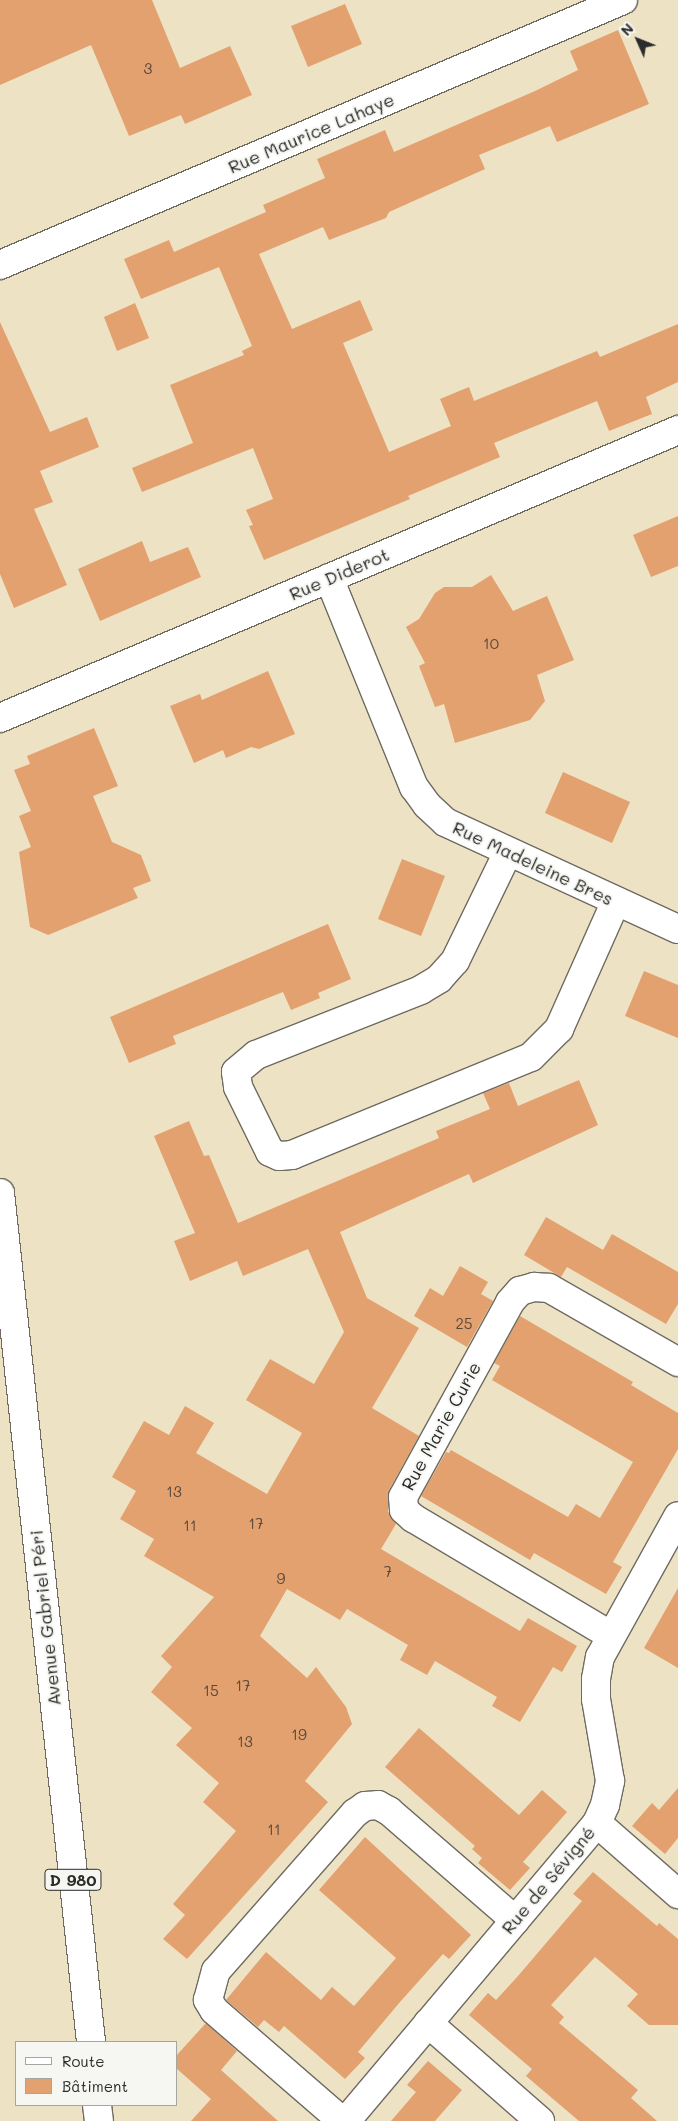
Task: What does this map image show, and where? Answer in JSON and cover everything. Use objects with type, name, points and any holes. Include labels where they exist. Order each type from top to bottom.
[{"type":"street","name":"Rue Maurice Lahaye","points":[[0,265],[623,0]]},
{"type":"street","name":"Rue Diderot","points":[[0,718],[678,430]]},
{"type":"street","name":"Rue Madeleine Bres","points":[[329,578],[414,788],[445,822],[678,929]]},
{"type":"street","points":[[508,852],[455,961],[438,979],[420,990],[256,1055],[236,1072],[238,1087],[270,1152],[279,1156],[292,1155],[531,1056],[546,1046],[559,1029],[616,901]]},
{"type":"street","name":"Avenue Gabriel Péri","points":[[0,1193],[91,2041]]},
{"type":"street","name":"Rue Marie Curie","points":[[610,1635],[413,1518],[404,1510],[403,1497],[510,1302],[520,1291],[534,1287],[549,1288],[678,1362]]},
{"type":"street","name":"Rue de Sévigné","points":[[346,2121],[596,1823],[605,1805],[610,1781],[596,1679],[610,1635],[676,1523]]},
{"type":"street","points":[[342,2121],[214,2010],[208,2000],[210,1986],[216,1971],[355,1812],[365,1806],[378,1805],[389,1811],[514,1920]]},
{"type":"street","points":[[596,1823],[678,1894]]},
{"type":"street","points":[[428,2022],[540,2121]]},
{"type":"street","points":[[98,2106],[99,2121]]},
{"type":"building","points":[[0,0],[152,0],[180,68],[230,46],[252,95],[185,124],[181,115],[129,136],[91,45],[0,85]]},
{"type":"building","points":[[345,4],[362,44],[308,67],[291,26]]},
{"type":"building","points":[[618,30],[649,104],[557,142],[550,126],[479,155],[485,169],[389,212],[386,218],[329,240],[323,227],[259,254],[292,329],[360,300],[373,330],[343,343],[389,452],[451,426],[440,399],[469,387],[474,401],[597,351],[600,357],[678,324],[678,382],[646,397],[652,414],[609,431],[597,401],[494,443],[500,457],[408,496],[410,499],[264,560],[249,526],[253,525],[246,510],[273,499],[253,448],[142,492],[132,468],[193,443],[170,385],[244,355],[242,351],[252,346],[219,267],[141,299],[124,259],[169,240],[174,252],[266,212],[263,205],[325,178],[317,159],[385,130],[394,152],[535,91],[578,70],[570,51]]},
{"type":"building","points":[[135,303],[149,338],[117,351],[104,317]]},
{"type":"building","points":[[0,322],[50,432],[87,417],[99,447],[40,471],[53,502],[34,509],[67,585],[14,608],[0,574]]},
{"type":"building","points":[[678,516],[678,566],[651,577],[633,535]]},
{"type":"building","points":[[142,541],[150,562],[188,547],[201,577],[100,621],[78,569]]},
{"type":"building","points":[[491,575],[513,611],[547,596],[574,660],[537,675],[545,701],[530,720],[455,743],[444,704],[435,707],[419,666],[425,663],[406,627],[419,619],[435,593],[444,587],[472,587]]},
{"type":"building","points":[[268,671],[295,734],[259,749],[251,747],[226,758],[223,750],[194,763],[170,706],[200,694],[202,700]]},
{"type":"building","points":[[94,728],[118,786],[93,796],[112,842],[141,855],[151,881],[133,888],[138,898],[48,935],[30,927],[19,852],[31,847],[19,816],[31,811],[14,770],[30,764],[27,756]]},
{"type":"building","points":[[563,772],[630,802],[612,843],[545,813]]},
{"type":"building","points":[[402,859],[445,876],[421,936],[378,919]]},
{"type":"building","points":[[328,924],[351,979],[318,993],[320,998],[291,1010],[283,992],[173,1036],[176,1044],[129,1063],[110,1017]]},
{"type":"building","points":[[644,971],[678,985],[678,1038],[625,1016]]},
{"type":"building","points":[[579,1080],[598,1125],[473,1183],[469,1174],[340,1232],[367,1298],[419,1328],[372,1408],[419,1436],[389,1490],[388,1511],[396,1524],[381,1549],[520,1631],[528,1618],[577,1646],[562,1672],[553,1667],[520,1722],[492,1706],[497,1697],[435,1661],[427,1675],[400,1660],[408,1645],[347,1609],[340,1620],[287,1589],[260,1636],[307,1678],[316,1667],[346,1707],[352,1724],[305,1781],[328,1802],[187,1959],[163,1939],[185,1915],[173,1904],[236,1831],[203,1802],[219,1783],[176,1745],[192,1728],[151,1692],[172,1667],[161,1656],[214,1597],[144,1556],[154,1539],[120,1519],[136,1491],[112,1477],[144,1421],[169,1435],[185,1406],[214,1423],[196,1453],[267,1494],[302,1433],[246,1400],[270,1359],[314,1384],[344,1332],[308,1249],[243,1276],[237,1261],[190,1281],[174,1241],[195,1233],[154,1136],[189,1121],[204,1156],[209,1155],[238,1223],[439,1138],[436,1131],[490,1109],[483,1093],[509,1083],[518,1106]]},
{"type":"building","points":[[546,1217],[603,1250],[612,1234],[678,1272],[678,1304],[666,1324],[567,1267],[561,1277],[524,1255]]},
{"type":"building","points":[[460,1266],[488,1282],[481,1294],[493,1301],[467,1347],[414,1316],[430,1288],[443,1296]]},
{"type":"building","points":[[520,1316],[633,1382],[631,1385],[678,1413],[678,1449],[613,1562],[622,1567],[606,1594],[534,1553],[530,1560],[421,1496],[446,1452],[449,1453],[451,1450],[568,1517],[576,1504],[600,1518],[633,1462],[492,1380],[500,1366],[494,1363]]},
{"type":"building","points":[[678,1588],[678,1668],[644,1648]]},
{"type":"building","points":[[419,1728],[519,1815],[542,1790],[567,1812],[523,1862],[530,1868],[510,1890],[478,1863],[482,1858],[472,1849],[475,1846],[385,1767]]},
{"type":"building","points":[[678,1788],[678,1838],[665,1854],[632,1826],[652,1803],[659,1810]]},
{"type":"building","points":[[365,1837],[471,1935],[449,1959],[443,1954],[400,2002],[358,2052],[365,2058],[345,2079],[284,2026],[279,2032],[264,2020],[258,2027],[226,2000],[266,1952],[321,2000],[332,1987],[354,2006],[396,1958],[319,1890]]},
{"type":"building","points":[[593,1872],[657,1926],[659,1923],[678,1939],[678,2025],[649,2025],[627,2006],[638,1994],[595,1957],[551,2005],[564,2017],[559,2023],[638,2090],[631,2098],[657,2121],[579,2121],[526,2076],[532,2069],[469,2015],[488,1993],[496,2000],[518,1976],[582,1901],[573,1894]]},
{"type":"building","points":[[206,2023],[237,2051],[221,2070],[278,2121],[191,2121],[211,2099],[178,2070],[178,2054]]},
{"type":"building","points":[[428,2061],[462,2090],[435,2121],[391,2121],[416,2092],[407,2085]]}]
